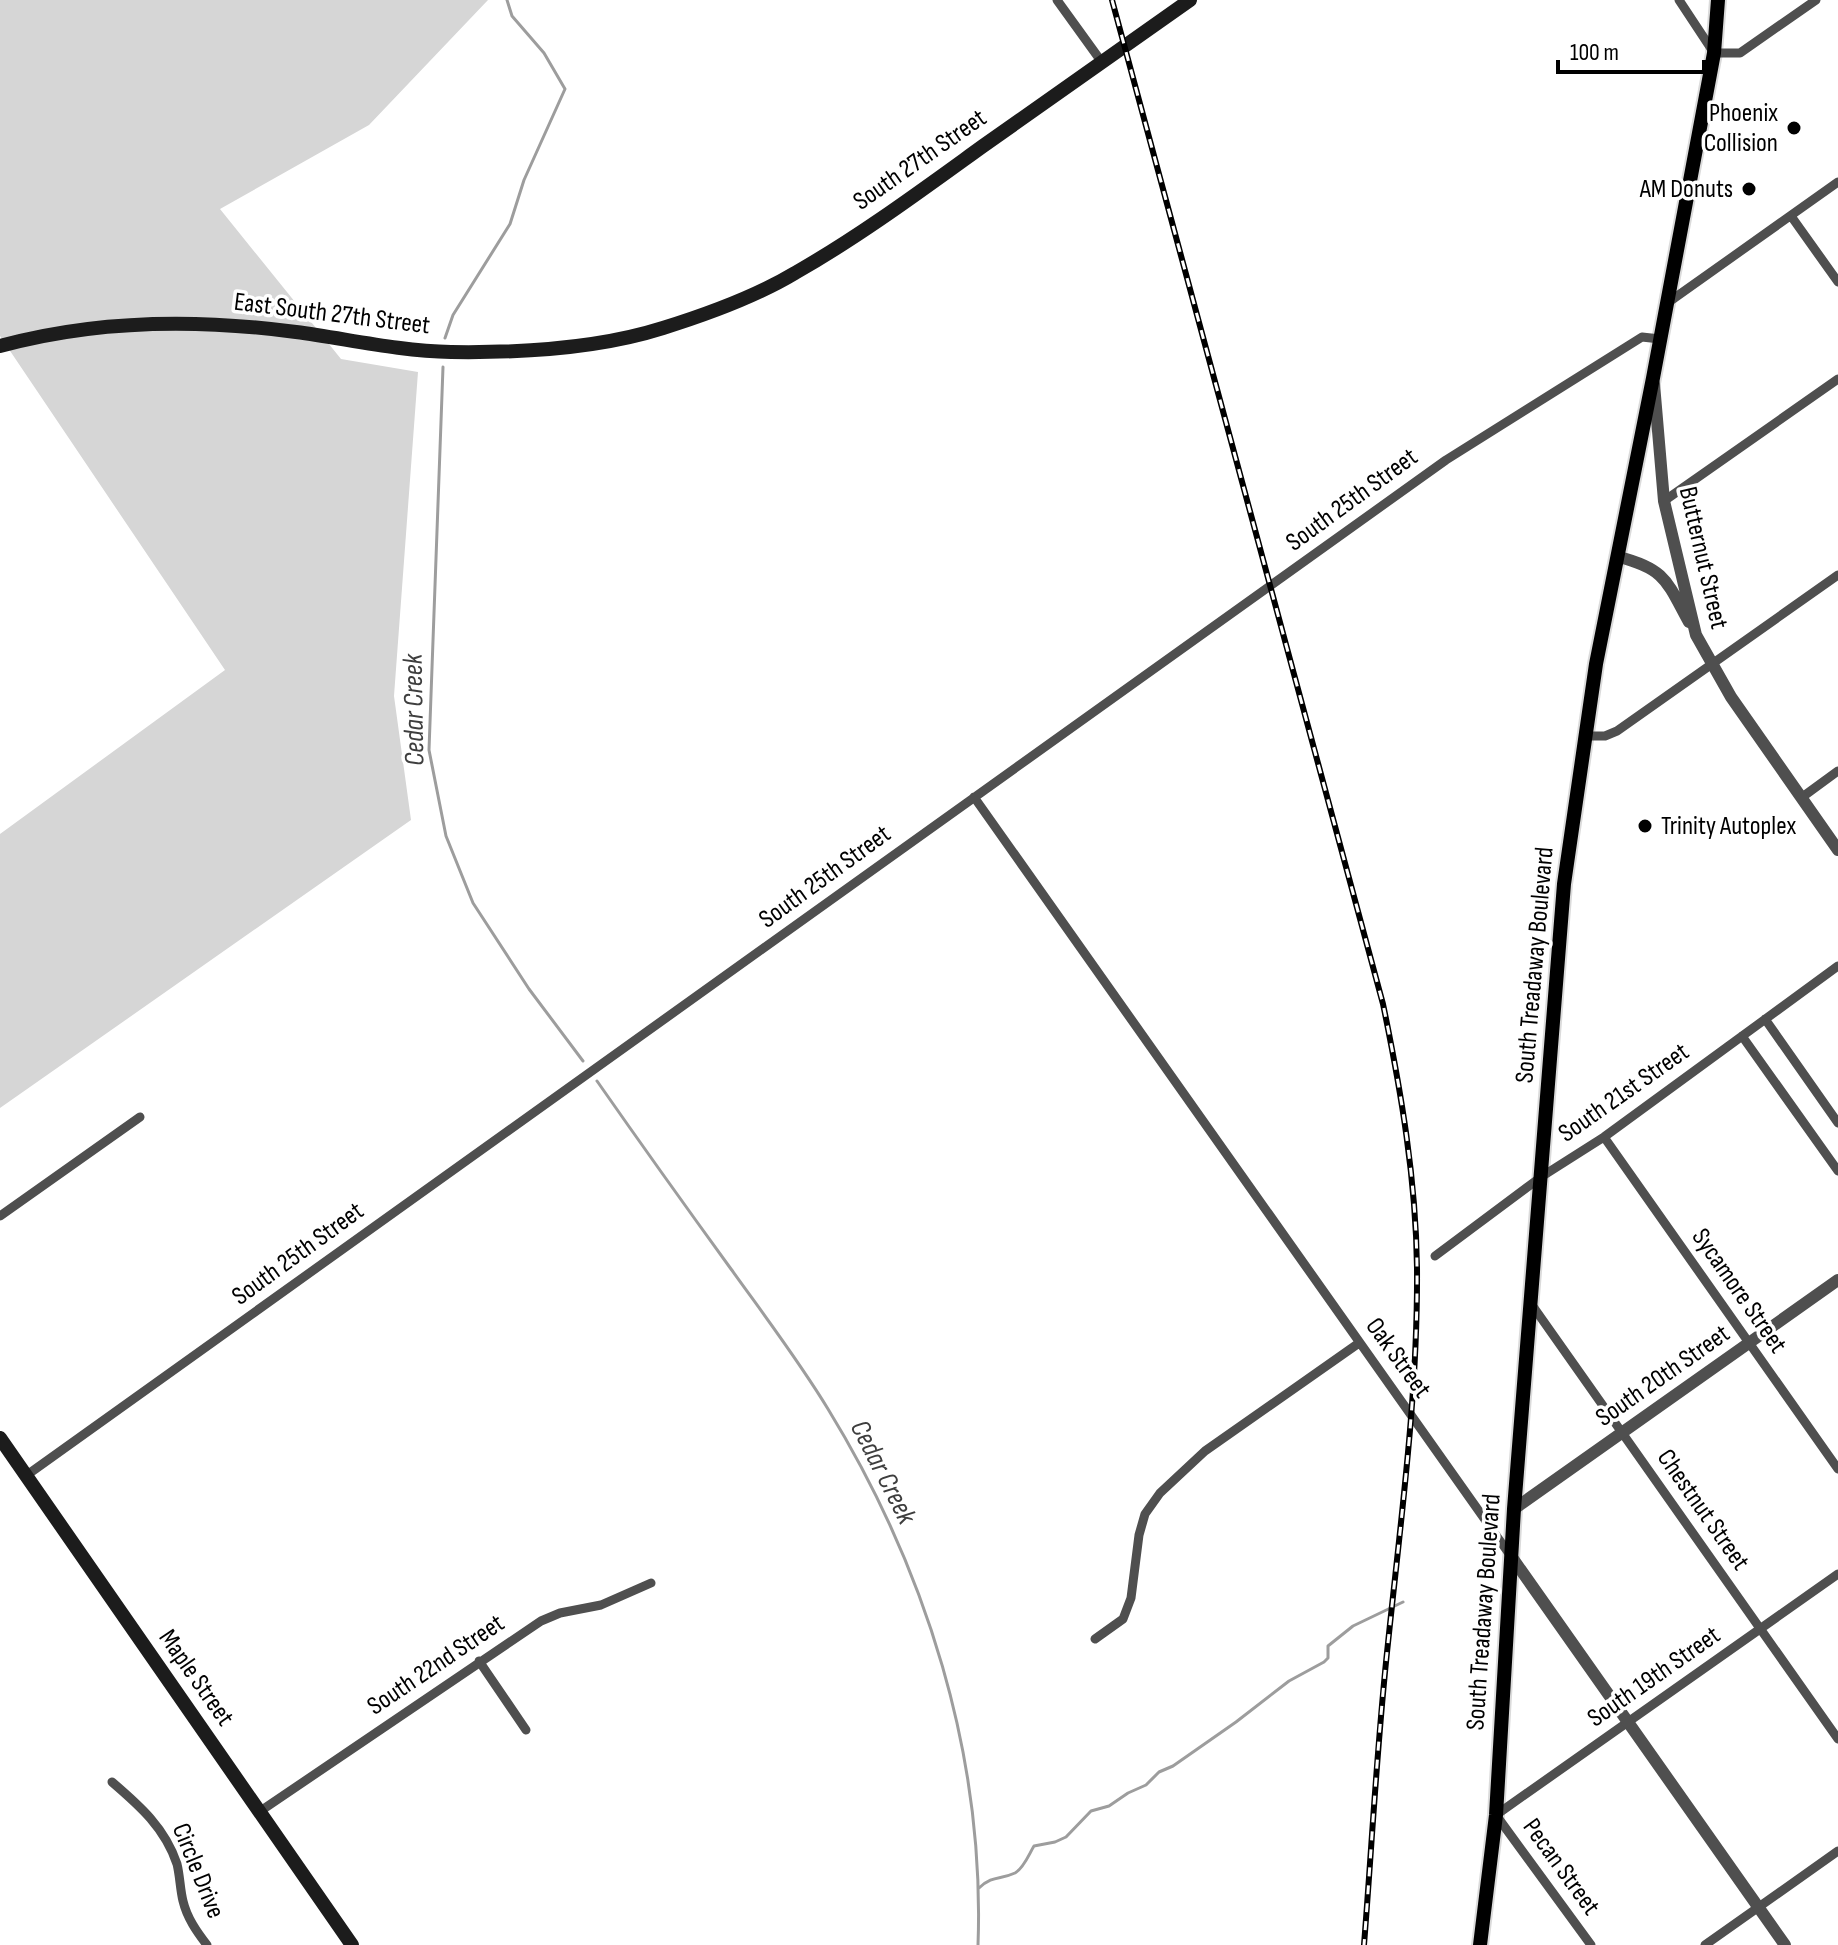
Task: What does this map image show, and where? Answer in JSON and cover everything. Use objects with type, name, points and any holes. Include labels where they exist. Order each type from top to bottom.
[{"type":"main road","name":"South 27th Street","points":[[660,330],[716,310],[793,274],[909,199],[1190,0]]},
{"type":"main road","name":"South Treadaway Boulevard","points":[[1480,1945],[1496,1815],[1514,1509],[1564,886],[1596,664],[1714,53],[1718,0]]},
{"type":"main road","name":"East South 27th Street","points":[[0,346],[90,328],[176,324],[248,327],[397,348],[449,352],[556,347],[602,342],[660,330]]},
{"type":"main road","name":"Maple Street","points":[[0,1438],[352,1945]]},
{"type":"street","points":[[1057,0],[1101,61]]},
{"type":"street","points":[[1679,0],[1714,53],[1740,53],[1816,0]]},
{"type":"street","points":[[1666,304],[1838,182]]},
{"type":"street","points":[[1791,216],[1838,282]]},
{"type":"street","name":"South 25th Street","points":[[27,1475],[1446,460],[1642,337],[1660,339]]},
{"type":"street","name":"Butternut Street","points":[[1653,378],[1664,501],[1696,635],[1712,665],[1838,850]]},
{"type":"street","points":[[1664,501],[1838,379]]},
{"type":"street","points":[[1619,557],[1655,569],[1668,583],[1696,635]]},
{"type":"street","points":[[1586,736],[1605,736],[1617,731],[1838,575]]},
{"type":"street","points":[[1801,798],[1838,771]]},
{"type":"street","name":"Oak Street","points":[[974,797],[1785,1945]]},
{"type":"street","name":"South 21st Street","points":[[1435,1256],[1838,966]]},
{"type":"street","points":[[1765,1019],[1838,1123]]},
{"type":"street","points":[[1742,1036],[1838,1171]]},
{"type":"street","points":[[0,1216],[140,1117]]},
{"type":"street","name":"Sycamore Street","points":[[1604,1137],[1838,1469]]},
{"type":"street","name":"South 20th Street","points":[[1514,1509],[1838,1280]]},
{"type":"street","name":"Chestnut Street","points":[[1532,1305],[1838,1739]]},
{"type":"street","points":[[1095,1639],[1123,1619],[1131,1598],[1139,1535],[1145,1514],[1160,1493],[1205,1451],[1359,1343]]},
{"type":"street","name":"South 19th Street","points":[[1496,1815],[1838,1574]]},
{"type":"street","name":"South 22nd Street","points":[[259,1812],[541,1621],[560,1613],[601,1605],[651,1583]]},
{"type":"street","points":[[479,1661],[526,1730]]},
{"type":"street","name":"Circle Drive","points":[[112,1782],[140,1806],[165,1838],[178,1868],[189,1918],[207,1945]]},
{"type":"street","name":"Pecan Street","points":[[1496,1815],[1591,1945]]},
{"type":"street","points":[[1705,1945],[1838,1851]]},
{"type":"shaded area","points":[[0,0],[488,0],[369,125],[220,209],[341,359],[418,372],[394,696],[411,820],[0,1108],[0,834],[225,670],[0,336]]},
{"type":"waterway","name":"Cedar Creek","points":[[445,338],[453,315],[510,224],[524,180],[565,89],[544,53],[512,16],[507,0]]},
{"type":"waterway","name":"Cedar Creek","points":[[443,367],[429,750],[446,836],[473,903],[529,989],[583,1061]]},
{"type":"waterway","name":"Cedar Creek","points":[[597,1081],[805,1373],[863,1470],[894,1534],[942,1666],[959,1735],[971,1804],[978,1874],[978,1945]]},
{"type":"waterway","points":[[979,1888],[993,1879],[1015,1873],[1034,1846],[1066,1837],[1091,1811],[1109,1806],[1146,1785],[1159,1772],[1173,1766],[1236,1722],[1289,1681],[1324,1662],[1328,1658],[1328,1646],[1353,1626],[1403,1602]]},
{"type":"railway","points":[[1112,0],[1383,1004],[1406,1135],[1416,1235],[1415,1362],[1381,1718],[1364,1945]]},
{"type":"place","name":"Phoenix Collision","points":[[1794,128]]},
{"type":"place","name":"AM Donuts","points":[[1749,189]]},
{"type":"place","name":"Trinity Autoplex","points":[[1645,826]]}]
